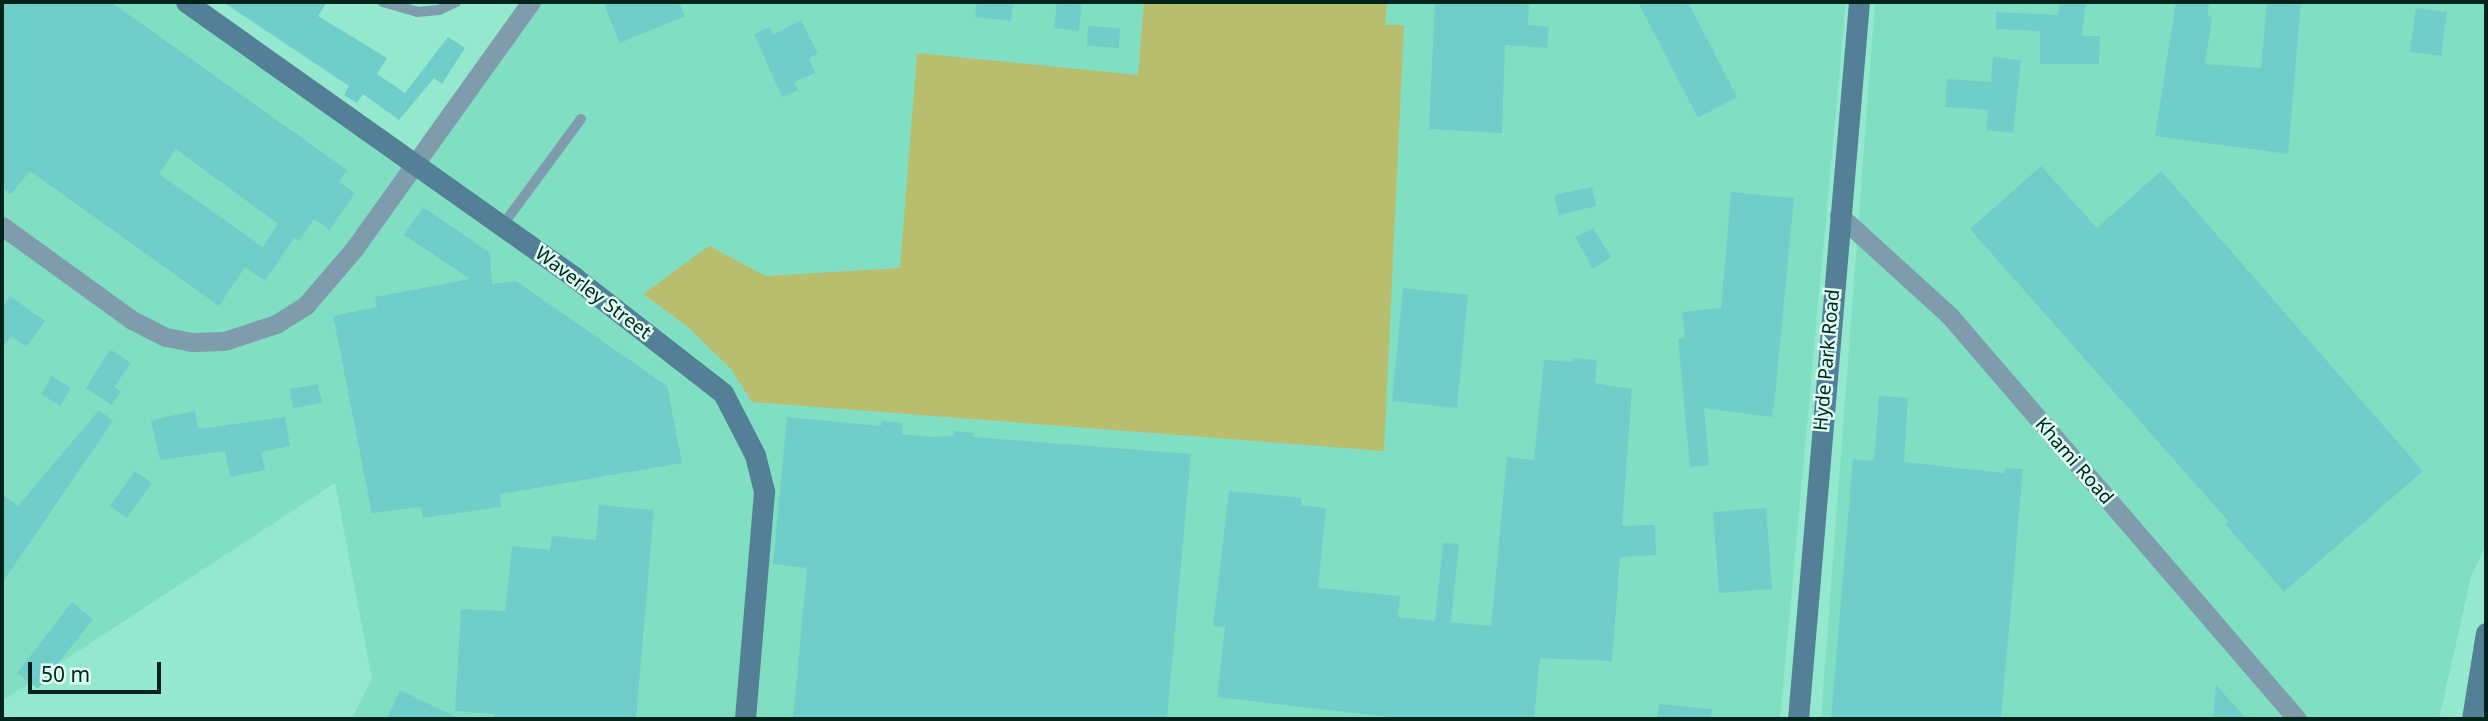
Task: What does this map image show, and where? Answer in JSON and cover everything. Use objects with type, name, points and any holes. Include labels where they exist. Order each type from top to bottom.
[{"type":"street","name":"Waverley Street","points":[[186,2],[502,226],[723,393],[735,411],[755,454],[764,492],[745,719]]},
{"type":"street","points":[[2,226],[132,320],[166,337],[192,342],[224,341],[276,324],[306,305],[416,164],[531,2]]},
{"type":"street","name":"Hyde Park Road","points":[[1798,719],[1859,2]]},
{"type":"street","name":"Khami Road","points":[[1839,215],[1949,315],[2297,719]]},
{"type":"street","points":[[2472,719],[2486,633]]},
{"type":"lane","points":[[383,2],[417,12],[439,10],[456,2]]},
{"type":"lane","points":[[502,226],[581,119]]},
{"type":"shaded area","points":[[2,2],[178,2],[417,170],[539,2],[1846,2],[1780,719],[352,719],[372,679],[335,483],[2,701]]},
{"type":"shaded area","points":[[1144,2],[1387,2],[1385,25],[1404,25],[1384,451],[752,402],[731,369],[688,327],[643,294],[709,246],[766,276],[900,268],[917,53],[1138,75]]},
{"type":"shaded area","points":[[1875,2],[2486,2],[2486,544],[2471,577],[2439,719],[1821,719]]},
{"type":"building","points":[[2,2],[111,2],[347,170],[339,182],[355,193],[330,230],[314,219],[299,241],[294,238],[265,281],[245,267],[219,306],[30,171],[11,194],[2,188]],"holes":[[[176,149],[278,224],[263,247],[159,174]]]},
{"type":"building","points":[[223,2],[327,2],[318,16],[387,58],[377,74],[405,93],[448,37],[465,48],[442,84],[434,78],[399,120],[363,94],[357,103],[344,95],[349,86]]},
{"type":"building","points":[[603,2],[679,2],[685,16],[620,43]]},
{"type":"building","points":[[977,2],[1013,2],[1011,21],[975,17]]},
{"type":"building","points":[[1057,2],[1082,2],[1079,31],[1054,28]]},
{"type":"building","points":[[1435,2],[1529,2],[1528,25],[1549,27],[1547,48],[1505,45],[1502,133],[1429,129]]},
{"type":"building","points":[[1638,2],[1688,2],[1737,97],[1698,118]]},
{"type":"building","points":[[2060,2],[2086,2],[2082,36],[2100,36],[2099,64],[2040,64],[2040,31],[1996,29],[1996,12],[2058,15]]},
{"type":"building","points":[[2176,2],[2209,2],[2208,16],[2212,17],[2205,64],[2261,68],[2267,2],[2301,2],[2288,154],[2155,136]]},
{"type":"building","points":[[2416,8],[2447,12],[2441,56],[2410,52]]},
{"type":"building","points":[[801,20],[818,54],[809,58],[815,73],[794,82],[798,90],[782,97],[754,34],[770,27],[773,35]]},
{"type":"building","points":[[1088,26],[1120,28],[1119,48],[1087,46]]},
{"type":"building","points":[[1993,57],[2021,60],[2013,133],[1986,130],[1988,110],[1945,107],[1947,79],[1991,82]]},
{"type":"building","points":[[2041,166],[2097,228],[2161,171],[2423,471],[2284,592],[2225,524],[2229,522],[1970,229]]},
{"type":"building","points":[[1592,187],[1596,206],[1559,215],[1554,195]]},
{"type":"building","points":[[1731,192],[1794,198],[1772,417],[1704,408],[1709,465],[1690,467],[1678,339],[1685,338],[1682,312],[1721,308]]},
{"type":"building","points":[[423,207],[490,253],[492,284],[516,281],[667,386],[682,463],[500,494],[501,507],[423,518],[421,507],[372,513],[333,316],[377,307],[375,297],[470,279],[404,235]]},
{"type":"building","points":[[1593,228],[1611,257],[1593,269],[1575,237]]},
{"type":"building","points":[[1403,288],[1468,295],[1457,408],[1392,401]]},
{"type":"building","points":[[10,296],[45,321],[26,347],[11,336],[2,349],[2,307]]},
{"type":"building","points":[[110,349],[131,363],[114,387],[121,391],[112,405],[86,388]]},
{"type":"building","points":[[1573,358],[1597,360],[1595,383],[1632,389],[1622,526],[1655,525],[1656,555],[1620,557],[1612,661],[1540,658],[1534,719],[1406,719],[1217,697],[1225,627],[1213,626],[1229,491],[1302,498],[1301,505],[1326,508],[1318,588],[1400,596],[1398,617],[1435,621],[1443,543],[1459,544],[1451,622],[1491,626],[1507,457],[1534,460],[1544,360],[1572,362]]},
{"type":"building","points":[[52,376],[71,388],[60,406],[41,394]]},
{"type":"building","points":[[318,384],[322,403],[293,408],[290,389]]},
{"type":"building","points":[[1879,396],[1908,398],[1904,462],[2004,473],[2005,468],[2023,469],[2001,719],[1831,719],[1853,459],[1874,461]]},
{"type":"building","points":[[99,410],[113,421],[2,583],[2,494],[18,506]]},
{"type":"building","points":[[195,411],[198,429],[285,417],[290,446],[261,452],[265,470],[230,477],[225,451],[160,460],[151,420]]},
{"type":"building","points":[[787,417],[881,426],[881,421],[903,423],[902,434],[931,437],[954,436],[954,431],[973,433],[973,437],[1191,454],[1167,719],[793,719],[807,568],[773,564]]},
{"type":"building","points":[[135,471],[152,483],[127,518],[110,506]]},
{"type":"building","points":[[599,505],[654,510],[636,719],[494,719],[495,714],[455,711],[461,609],[505,611],[512,546],[550,550],[552,536],[596,540]]},
{"type":"building","points":[[1766,508],[1772,589],[1719,593],[1713,512]]},
{"type":"building","points":[[72,602],[93,619],[38,689],[17,673]]},
{"type":"building","points":[[2216,685],[2247,719],[2213,719]]},
{"type":"building","points":[[400,690],[460,719],[387,719]]},
{"type":"building","points":[[1659,704],[1712,709],[1711,719],[1657,719]]}]
